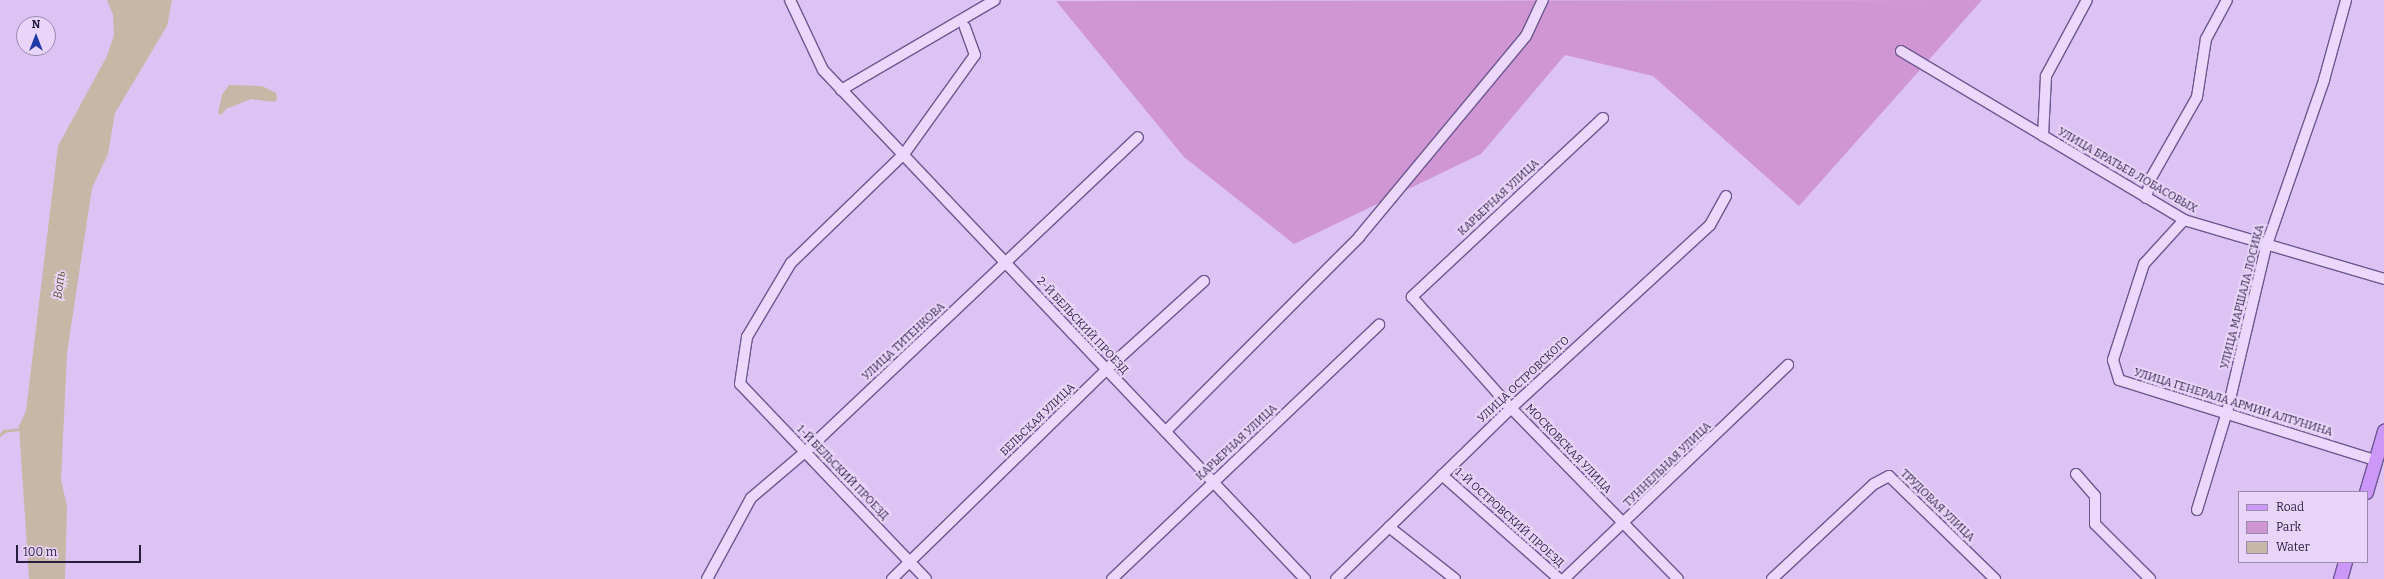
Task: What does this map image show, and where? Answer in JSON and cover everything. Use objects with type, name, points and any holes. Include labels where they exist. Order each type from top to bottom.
[{"type":"main road","points":[[2366,491],[2374,460],[2384,431]]},
{"type":"main road","points":[[2340,579],[2345,563]]},
{"type":"street","name":"2-Й БЕЛЬСКИЙ ПРОЕЗД","points":[[790,0],[808,45],[823,70],[1306,579]]},
{"type":"street","points":[[841,90],[995,0]]},
{"type":"street","points":[[1166,431],[1358,237],[1526,36],[1543,0]]},
{"type":"street","name":"УЛИЦА БРАТЬЕВ ЛОБАСОВЫХ","points":[[2043,136],[2046,76],[2087,0]]},
{"type":"street","points":[[2146,198],[2151,178],[2197,97],[2206,39],[2227,0]]},
{"type":"street","name":"УЛИЦА МАРШАЛА ЛОСИКА","points":[[2197,510],[2227,412],[2266,247],[2324,80],[2346,0]]},
{"type":"street","points":[[904,154],[975,55],[965,27]]},
{"type":"street","name":"УЛИЦА БРАТЬЕВ ЛОБАСОВЫХ","points":[[1901,50],[2184,220],[2266,247],[2384,279]]},
{"type":"street","name":"КАРЬЕРНАЯ УЛИЦА","points":[[1412,297],[1603,118]]},
{"type":"street","name":"УЛИЦА ТИТЕНКОВА","points":[[706,579],[751,498],[805,452],[1138,137]]},
{"type":"street","name":"1-Й БЕЛЬСКИЙ ПРОЕЗД","points":[[904,154],[791,264],[747,338],[740,384],[926,579]]},
{"type":"street","name":"УЛИЦА ОСТРОВСКОГО","points":[[1336,579],[1511,408],[1710,225],[1726,196]]},
{"type":"street","name":"УЛИЦА ГЕНЕРАЛА АРМИИ АЛТУНИНА","points":[[2184,220],[2144,264],[2112,360],[2119,380],[2227,412],[2374,460]]},
{"type":"street","name":"БЕЛЬСКАЯ УЛИЦА","points":[[892,579],[1107,369],[1204,281]]},
{"type":"street","name":"МОСКОВСКАЯ УЛИЦА","points":[[1412,297],[1511,408],[1678,579]]},
{"type":"street","name":"КАРЬЕРНАЯ УЛИЦА","points":[[1112,579],[1379,326]]},
{"type":"street","name":"ТУННЕЛЬНАЯ УЛИЦА","points":[[1564,579],[1624,524],[1788,365]]},
{"type":"street","points":[[2076,474],[2095,496],[2095,524],[2150,579]]},
{"type":"street","name":"1-Й ОСТРОВСКИЙ ПРОЕЗД","points":[[1442,475],[1559,579]]},
{"type":"street","name":"ТРУДОВАЯ УЛИЦА","points":[[1772,579],[1874,484],[1888,476],[1995,579]]},
{"type":"street","points":[[1389,527],[1455,579]]},
{"type":"green space","points":[[1982,0],[1799,206],[1653,76],[1565,55],[1481,154],[1294,244],[1184,157],[1056,1]]},
{"type":"water","name":"Вопь","points":[[107,0],[172,0],[167,26],[115,113],[108,154],[92,188],[67,353],[61,480],[67,506],[65,579],[29,579],[19,426],[26,411],[58,146],[107,56],[114,35],[113,15]]},
{"type":"water","points":[[229,85],[262,86],[276,93],[277,99],[275,102],[251,99],[226,109],[221,115],[218,113],[222,95]]},
{"type":"waterway","points":[[0,435],[4,431],[21,429]]}]
